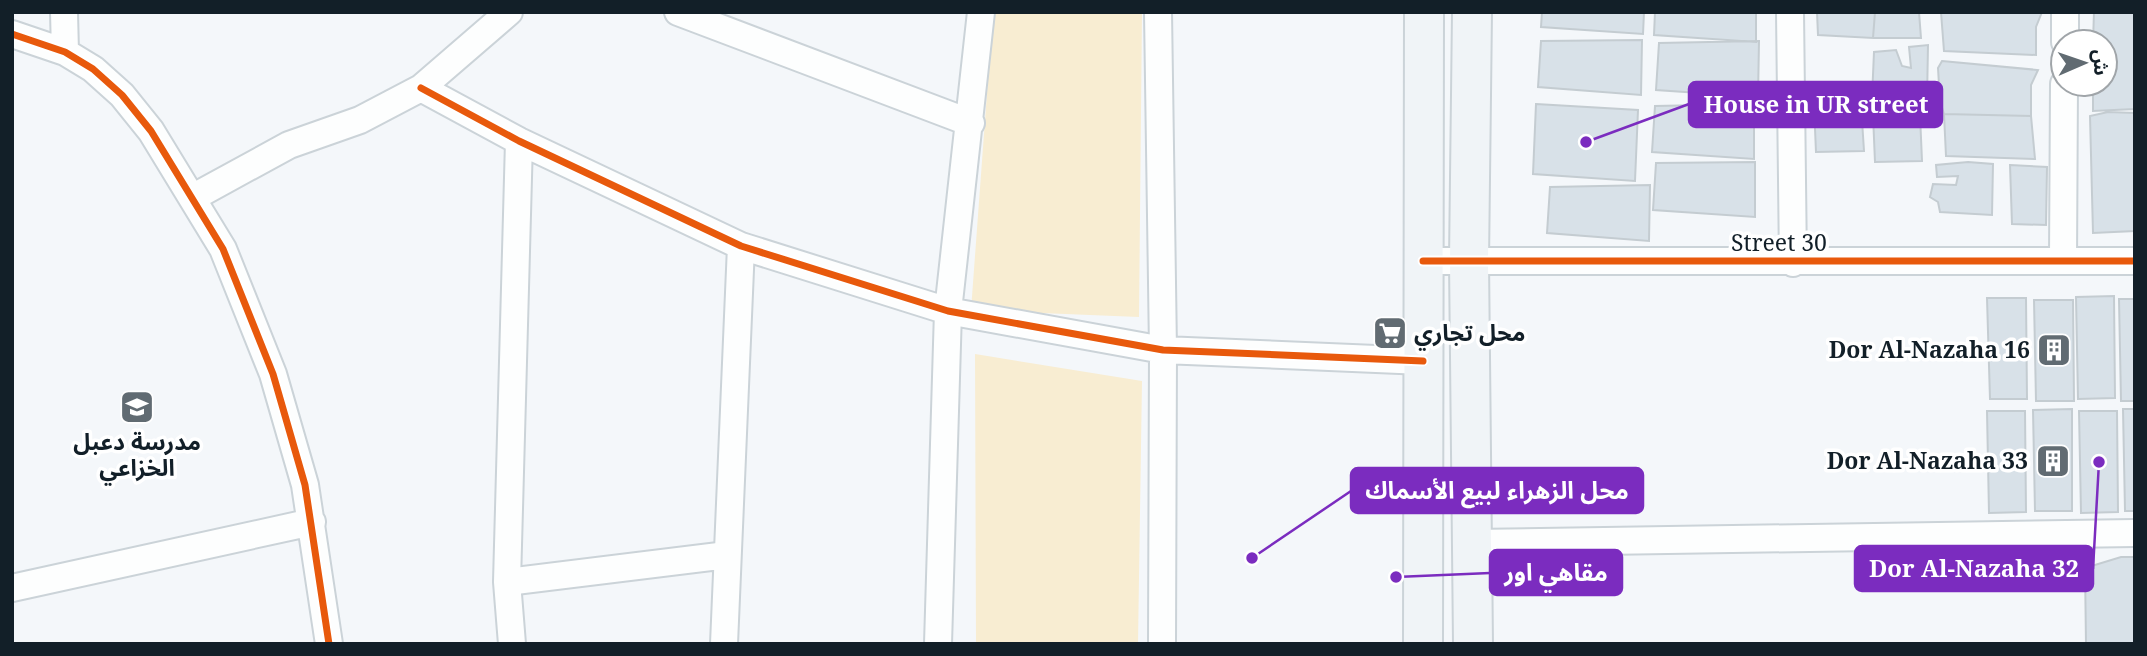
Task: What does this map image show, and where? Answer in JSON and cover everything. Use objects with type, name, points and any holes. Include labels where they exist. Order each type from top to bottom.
[{"type":"street","points":[[64,12],[65,52]]},
{"type":"street","points":[[192,198],[289,145],[360,120],[421,88],[509,12]]},
{"type":"street","points":[[678,12],[732,23],[971,123]]},
{"type":"street","points":[[938,644],[948,311],[971,123],[981,12]]},
{"type":"street","points":[[1158,12],[1163,350],[1162,644]]},
{"type":"street","points":[[1423,644],[1424,12]]},
{"type":"street","points":[[1472,12],[1469,261],[1473,644]]},
{"type":"street","points":[[1790,12],[1793,263]]},
{"type":"street","points":[[12,34],[65,52],[93,69],[122,95],[151,131],[223,249],[273,374],[305,485],[329,644]]},
{"type":"street","points":[[421,88],[519,141],[741,246],[948,311],[1163,350],[1423,360]]},
{"type":"street","points":[[2063,261],[2064,98]]},
{"type":"street","points":[[512,644],[507,582],[519,141]]},
{"type":"street","points":[[724,644],[741,246]]},
{"type":"street","name":"Street 30","points":[[1423,261],[2135,261]]},
{"type":"street","points":[[12,588],[312,522]]},
{"type":"street","points":[[1473,543],[2135,533]]},
{"type":"street","points":[[507,582],[727,555]]},
{"type":"shaded area","points":[[993,12],[1142,12],[1139,317],[971,310]]},
{"type":"shaded area","points":[[975,354],[1142,381],[1138,644],[976,644]]},
{"type":"building","points":[[1542,12],[1644,12],[1643,34],[1541,27]]},
{"type":"building","points":[[1655,12],[1756,12],[1756,42],[1654,35]]},
{"type":"building","points":[[1817,12],[1875,12],[1873,38],[1818,35]]},
{"type":"building","points":[[1875,12],[1919,12],[1921,38],[1873,38]]},
{"type":"building","points":[[1941,12],[2042,12],[2036,27],[2036,55],[1944,51]]},
{"type":"building","points":[[2094,12],[2135,12],[2135,109],[2093,111],[2093,98],[2119,98],[2119,28],[2093,28]]},
{"type":"building","points":[[1642,40],[1641,95],[1538,87],[1541,41]]},
{"type":"building","points":[[1759,41],[1758,97],[1656,90],[1659,43]]},
{"type":"building","points":[[1928,45],[1927,100],[1909,99],[1903,91],[1889,93],[1886,100],[1872,98],[1874,52],[1896,50],[1902,66],[1911,68],[1909,47]]},
{"type":"building","points":[[1942,61],[2038,70],[2031,85],[2031,116],[1944,114],[1940,101],[1938,68]]},
{"type":"building","points":[[1536,104],[1638,110],[1635,181],[1533,174]]},
{"type":"building","points":[[1754,104],[1754,159],[1652,152],[1655,106]]},
{"type":"building","points":[[1814,105],[1861,105],[1864,151],[1816,152]]},
{"type":"building","points":[[2108,112],[2135,113],[2135,231],[2093,233],[2090,116]]},
{"type":"building","points":[[1894,114],[1902,117],[1920,115],[1922,161],[1875,162],[1873,115]]},
{"type":"building","points":[[1944,114],[2031,116],[2035,159],[1946,156]]},
{"type":"building","points":[[1755,162],[1755,217],[1653,210],[1656,163]]},
{"type":"building","points":[[1968,162],[1993,164],[1992,215],[1940,212],[1938,202],[1930,197],[1933,184],[1956,185],[1958,176],[1937,177],[1936,165]]},
{"type":"building","points":[[2010,165],[2047,167],[2046,225],[2012,224]]},
{"type":"building","points":[[1650,185],[1649,241],[1547,233],[1550,187]]},
{"type":"building","points":[[2114,296],[2115,398],[2078,399],[2076,297]]},
{"type":"building","points":[[1987,298],[2026,298],[2027,399],[1990,399]]},
{"type":"building","points":[[2119,299],[2135,299],[2135,401],[2121,401]]},
{"type":"building","name":"Dor Al-Nazaha 16","points":[[2034,300],[2073,300],[2074,401],[2036,401]]},
{"type":"building","name":"Dor Al-Nazaha 33","points":[[2072,409],[2072,511],[2035,511],[2033,410]]},
{"type":"building","points":[[2123,409],[2135,409],[2135,511],[2125,511]]},
{"type":"building","points":[[1987,411],[2025,411],[2026,512],[1989,513]]},
{"type":"building","points":[[2079,411],[2117,411],[2118,512],[2081,513]]},
{"type":"building","points":[[2121,557],[2135,557],[2135,644],[2086,644],[2085,568]]},
{"type":"cycle path","points":[[12,34],[65,52],[93,69],[122,95],[151,131],[223,249],[273,374],[305,485],[329,644]]},
{"type":"cycle path","points":[[421,88],[519,141],[741,246],[948,311],[1163,350],[1423,361]]},
{"type":"cycle path","points":[[1423,261],[2135,261]]},
{"type":"place","name":"House in UR street","points":[[1586,142]]},
{"type":"place","name":"محل تجاري","points":[[1390,333]]},
{"type":"place","name":"Dor Al-Nazaha 16","points":[[2054,350]]},
{"type":"place","name":"مدرسة دعبل الخزاعي","points":[[137,407]]},
{"type":"place","name":"Dor Al-Nazaha 33","points":[[2053,461]]},
{"type":"place","name":"Dor Al-Nazaha 32","points":[[2099,462]]},
{"type":"place","name":"محل الزهراء لبيع الأسماك","points":[[1252,558]]},
{"type":"place","name":"مقاهي اور","points":[[1396,577]]}]
